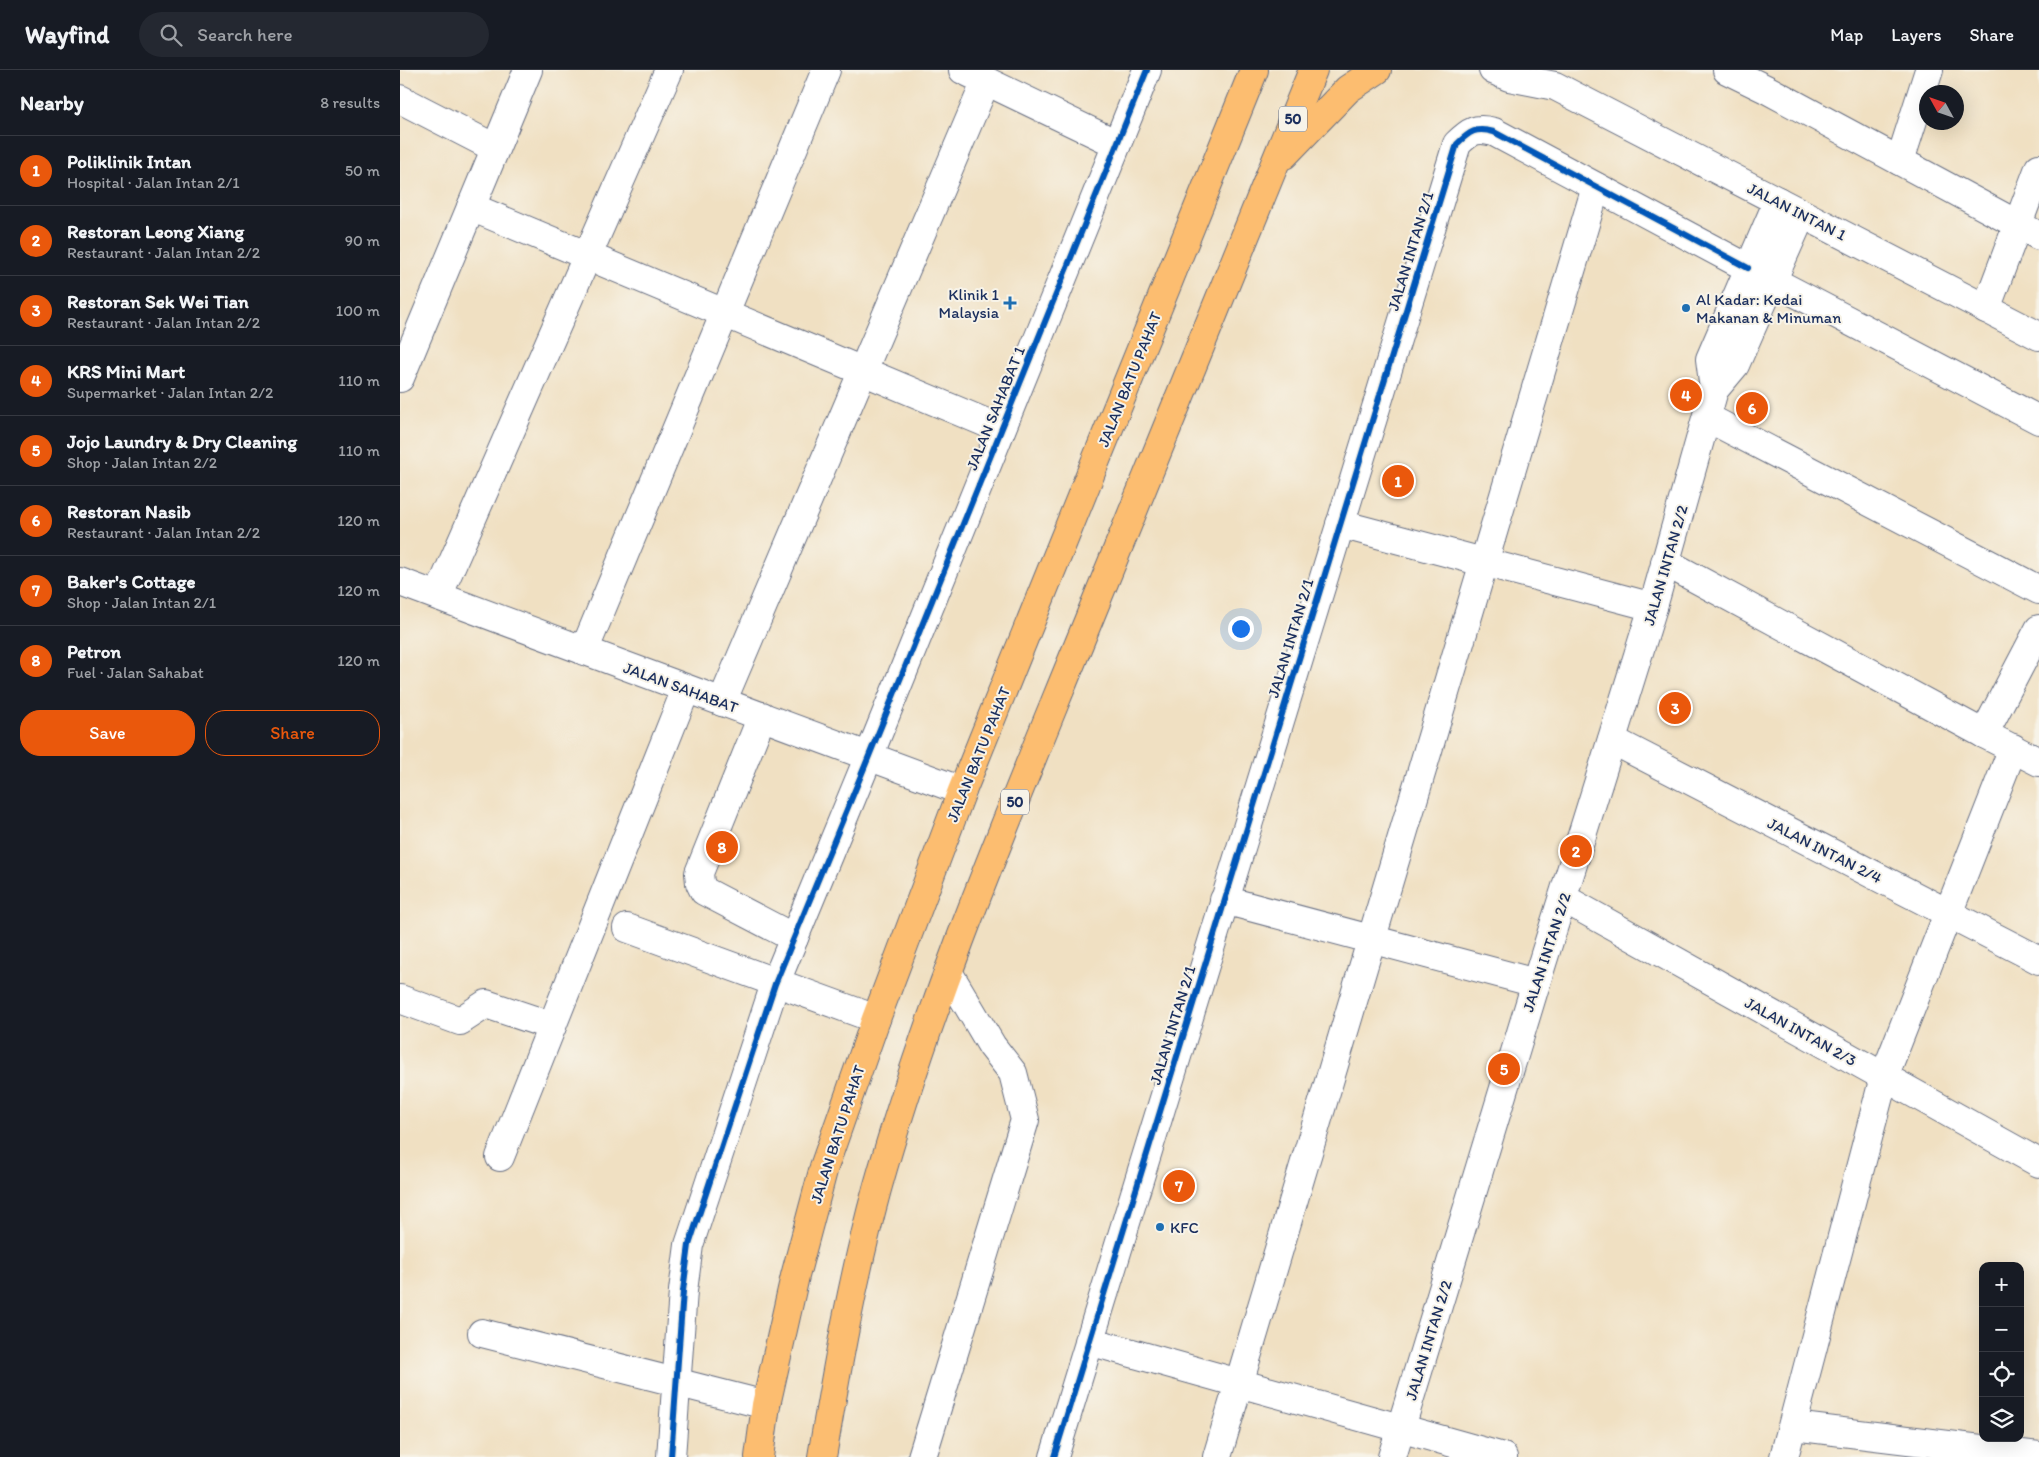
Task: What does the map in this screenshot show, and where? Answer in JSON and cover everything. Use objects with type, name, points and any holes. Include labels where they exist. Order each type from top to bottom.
[{"type":"highway","name":"50","points":[[822,1457],[859,1257],[878,1187],[916,1063],[948,972],[1036,749],[1313,70]]},
{"type":"highway","points":[[1273,167],[1348,88],[1377,70]]},
{"type":"highway","name":"JALAN BATU PAHAT","points":[[759,1457],[766,1405],[795,1276],[824,1167],[876,1019],[962,791],[1254,72]]},
{"type":"street","points":[[400,378],[408,334],[471,207],[528,70]]},
{"type":"street","points":[[438,596],[669,70]]},
{"type":"street","points":[[584,651],[826,70]]},
{"type":"street","name":"JALAN SAHABAT 1","points":[[671,1457],[683,1291],[689,1245],[775,984],[1147,70]]},
{"type":"street","name":"JALAN INTAN 1","points":[[1493,70],[1509,76],[1547,78],[1802,214],[2039,336]]},
{"type":"street","points":[[1728,70],[1770,79],[1900,161],[2029,231]]},
{"type":"street","points":[[1900,161],[1929,70]]},
{"type":"street","points":[[722,702],[863,371],[975,76],[1117,144]]},
{"type":"street","points":[[400,99],[495,148]]},
{"type":"street","name":"JALAN INTAN 2/1","points":[[1054,1457],[1457,144],[1468,133],[1482,129],[1494,132],[1760,274]]},
{"type":"street","points":[[1986,309],[2029,231],[2039,168]]},
{"type":"street","points":[[1217,1457],[1596,187]]},
{"type":"street","name":"JALAN INTAN 2/2","points":[[1392,1457],[1653,607],[1708,418],[1714,390],[1735,365],[1778,201]]},
{"type":"street","points":[[471,207],[1001,428]]},
{"type":"street","name":"JALAN INTAN 2/2","points":[[1760,274],[1802,214]]},
{"type":"street","points":[[1760,274],[2039,420]]},
{"type":"street","points":[[1708,418],[2039,590]]},
{"type":"street","points":[[1340,524],[1653,607]]},
{"type":"street","points":[[1665,562],[2039,762]]},
{"type":"street","name":"JALAN SAHABAT","points":[[400,582],[962,791]]},
{"type":"street","points":[[1984,734],[2039,629]]},
{"type":"street","points":[[500,1157],[686,689]]},
{"type":"street","points":[[762,716],[699,873],[700,883],[704,891],[794,938]]},
{"type":"street","name":"JALAN INTAN 2/4","points":[[1612,740],[2039,960]]},
{"type":"street","points":[[1784,1457],[1884,1078],[2012,748]]},
{"type":"street","name":"JALAN INTAN 2/3","points":[[1564,898],[2039,1163]]},
{"type":"street","points":[[1224,900],[1536,983]]},
{"type":"street","points":[[627,928],[775,984],[876,1019]]},
{"type":"street","points":[[922,1457],[1024,1120],[1013,1073],[992,1046],[948,972]]},
{"type":"street","points":[[400,999],[460,1020],[486,1004],[552,1026]]},
{"type":"street","points":[[482,1333],[766,1405]]},
{"type":"street","points":[[1089,1341],[1503,1457]]},
{"type":"street","points":[[1793,1426],[2039,1456]]},
{"type":"cycle path","points":[[671,1457],[683,1291],[689,1245],[775,984],[1147,70]]},
{"type":"cycle path","points":[[1054,1457],[1457,144],[1474,131],[1494,132],[1748,268]]},
{"type":"place","name":"Klinik 1 Malaysia","points":[[1010,303]]},
{"type":"place","name":"Al Kadar: Kedai Makanan & Minuman","points":[[1686,308]]},
{"type":"place","name":"KRS Mini Mart","points":[[1686,395]]},
{"type":"place","name":"Restoran Nasib","points":[[1752,408]]},
{"type":"place","name":"Poliklinik Intan","points":[[1398,481]]},
{"type":"place","name":"Restoran Sek Wei Tian","points":[[1675,708]]},
{"type":"place","name":"Petron","points":[[722,847]]},
{"type":"place","name":"Restoran Leong Xiang","points":[[1576,851]]},
{"type":"place","name":"Jojo Laundry & Dry Cleaning","points":[[1504,1069]]},
{"type":"place","name":"Baker's Cottage","points":[[1179,1186]]},
{"type":"place","name":"KFC","points":[[1160,1227]]}]
